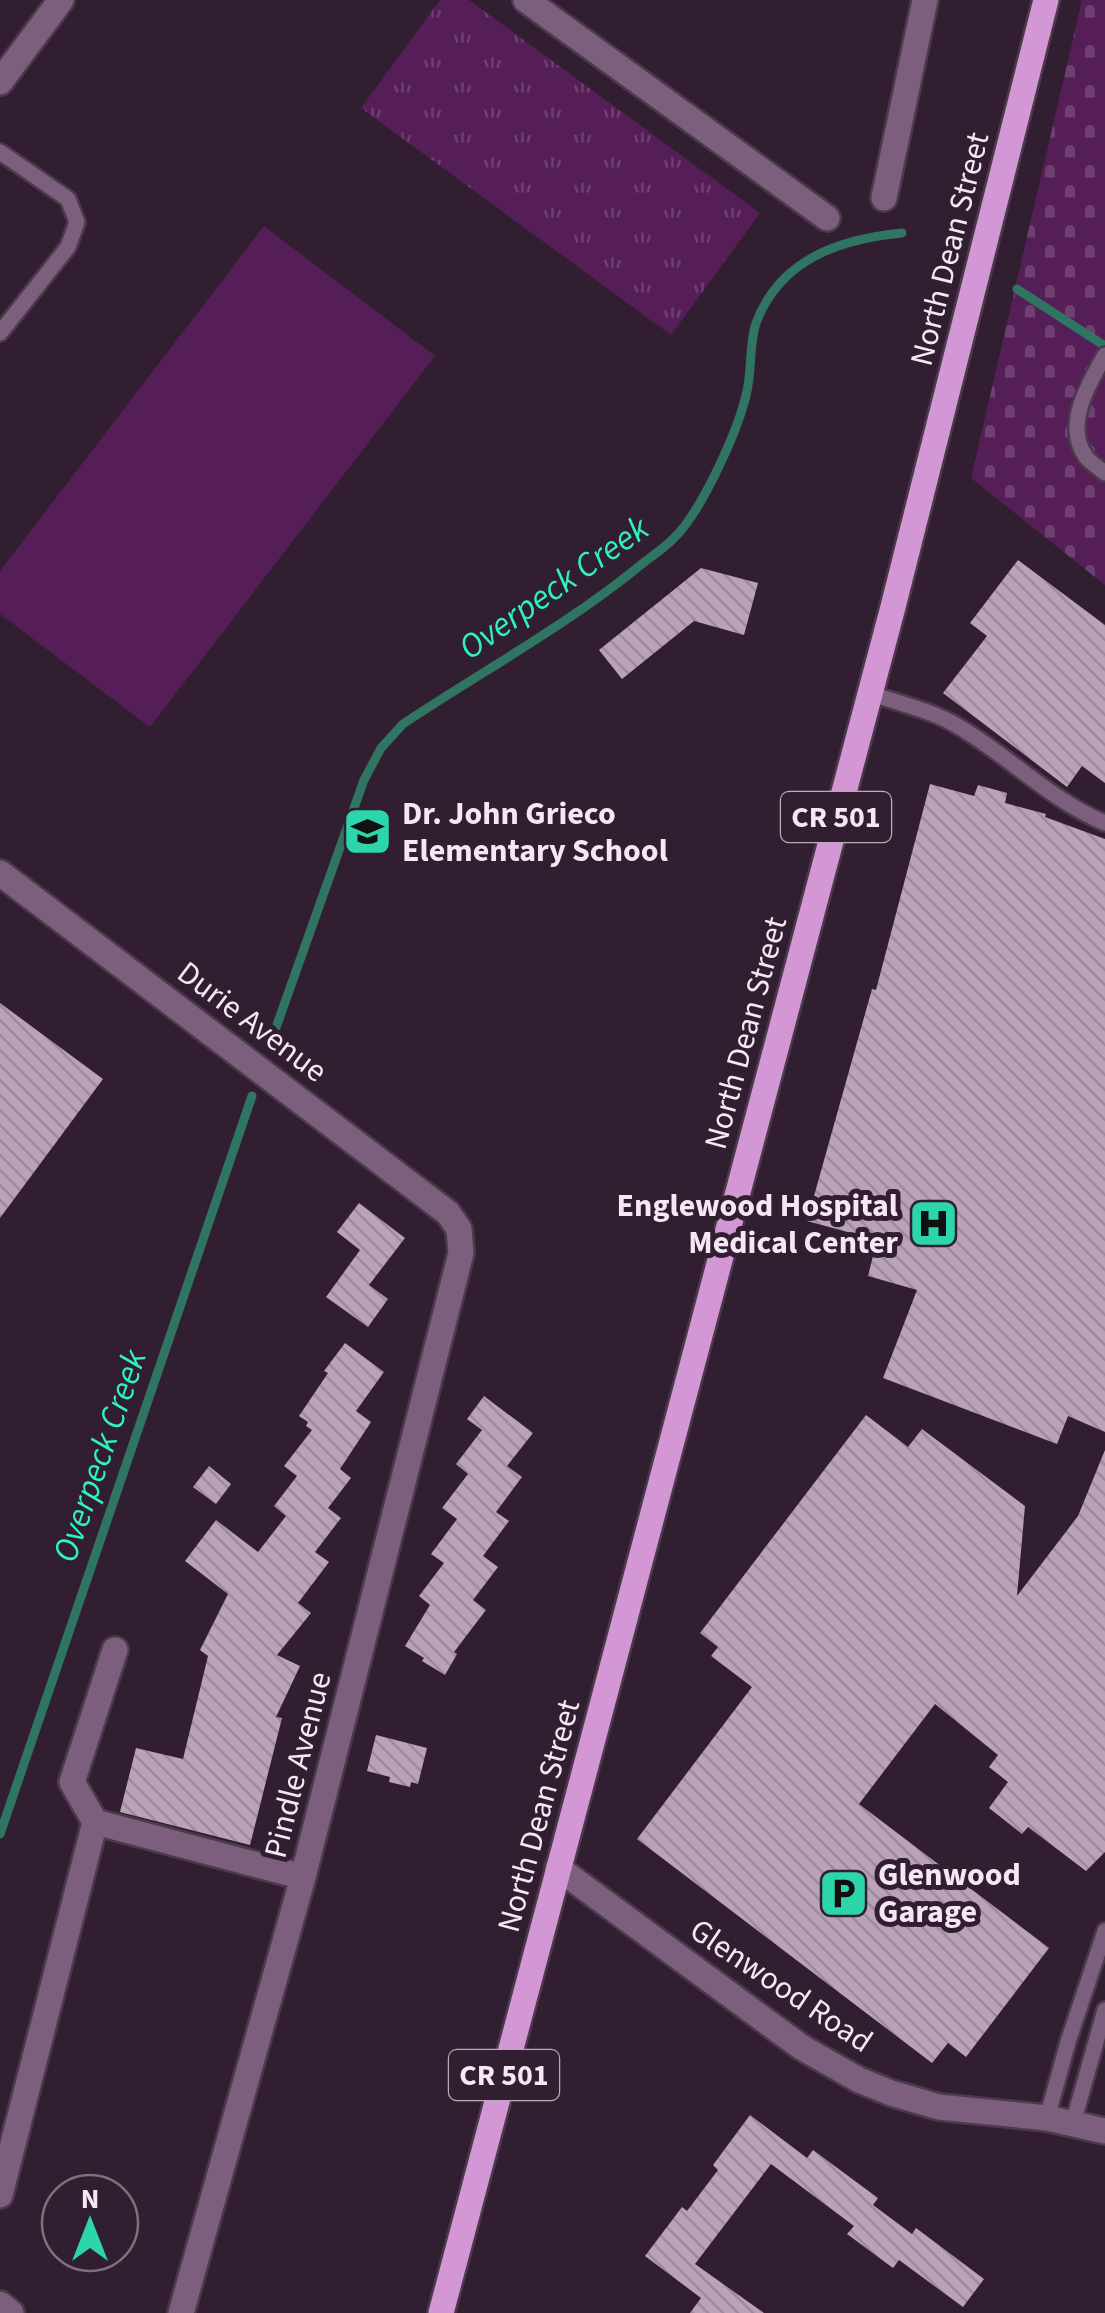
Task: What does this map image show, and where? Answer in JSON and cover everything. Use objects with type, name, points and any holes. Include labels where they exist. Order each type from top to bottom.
[{"type":"main road","name":"North Dean Street","points":[[441,2313],[893,607],[1046,0]]},
{"type":"street","points":[[0,82],[61,0]]},
{"type":"street","points":[[526,0],[826,218]]},
{"type":"street","points":[[884,198],[926,0]]},
{"type":"street","name":"Durie Avenue","points":[[0,873],[448,1212],[459,1228]]},
{"type":"street","name":"Pindle Avenue","points":[[181,2313],[303,1877],[461,1253],[459,1228]]},
{"type":"street","points":[[0,2194],[94,1822],[72,1782],[115,1650]]},
{"type":"street","points":[[94,1822],[303,1877]]},
{"type":"street","name":"Glenwood Road","points":[[558,1868],[800,2047],[844,2072],[890,2093],[939,2106],[1047,2118],[1105,2131]]},
{"type":"street","points":[[0,2304],[11,2313]]},
{"type":"lane","points":[[0,152],[68,200],[77,222],[68,248],[0,332]]},
{"type":"lane","points":[[1101,362],[1082,398],[1077,423],[1085,456],[1105,473]]},
{"type":"lane","points":[[869,694],[954,724],[1051,792],[1105,823]]},
{"type":"lane","points":[[1047,2118],[1105,1931]]},
{"type":"lane","points":[[1073,2123],[1105,2010]]},
{"type":"green space","points":[[440,0],[469,0],[760,213],[671,335],[361,108]]},
{"type":"green space","points":[[1082,0],[1105,0],[1105,585],[971,478]]},
{"type":"green space","points":[[264,226],[435,356],[150,727],[0,614],[0,571]]},
{"type":"building","points":[[1018,560],[1105,625],[1105,783],[1082,766],[1067,787],[943,693],[987,636],[970,623]]},
{"type":"building","points":[[701,568],[758,583],[744,635],[694,621],[622,679],[599,650]]},
{"type":"building","points":[[930,784],[974,796],[978,785],[1007,793],[1005,803],[1046,814],[1045,817],[1105,839],[1105,1432],[1068,1416],[1057,1444],[883,1378],[917,1290],[868,1276],[877,1240],[807,1221],[872,989],[876,990]]},
{"type":"building","points":[[0,1003],[103,1079],[0,1218]]},
{"type":"building","points":[[359,1203],[405,1238],[369,1285],[388,1299],[368,1327],[326,1297],[360,1250],[337,1232]]},
{"type":"building","points":[[345,1343],[384,1372],[356,1411],[371,1422],[340,1469],[351,1478],[328,1508],[341,1518],[315,1552],[329,1562],[298,1603],[311,1613],[277,1655],[300,1666],[276,1717],[282,1718],[250,1845],[120,1812],[136,1748],[183,1759],[208,1656],[200,1650],[228,1594],[185,1561],[216,1520],[258,1552],[286,1516],[274,1506],[297,1476],[284,1466],[312,1430],[299,1416]]},
{"type":"building","points":[[484,1396],[533,1433],[507,1466],[522,1477],[496,1512],[509,1521],[483,1556],[498,1567],[473,1600],[486,1610],[454,1652],[457,1654],[445,1675],[405,1646],[430,1605],[419,1596],[444,1563],[431,1554],[457,1519],[442,1508],[468,1474],[456,1464],[482,1430],[467,1419]]},
{"type":"building","points":[[866,1415],[908,1447],[922,1429],[1025,1506],[1017,1596],[1078,1516],[1105,1450],[1105,1852],[1086,1871],[1028,1827],[1022,1834],[989,1808],[1008,1782],[989,1767],[998,1755],[935,1704],[859,1804],[1049,1948],[966,2057],[948,2043],[932,2063],[637,1839],[752,1687],[711,1656],[718,1647],[700,1633]]},
{"type":"building","points":[[209,1466],[231,1484],[216,1504],[193,1487]]},
{"type":"building","points":[[376,1735],[427,1748],[418,1784],[411,1782],[410,1787],[389,1782],[390,1777],[367,1771]]},
{"type":"building","points":[[750,2115],[807,2158],[813,2150],[878,2198],[873,2205],[912,2234],[916,2228],[984,2279],[963,2307],[899,2260],[893,2268],[847,2234],[854,2226],[771,2164],[695,2264],[764,2313],[690,2313],[701,2298],[645,2256],[682,2207],[687,2211],[718,2170],[713,2165]]},
{"type":"waterway","name":"Overpeck Creek","points":[[273,1036],[364,780],[381,748],[403,724],[581,610],[673,539],[707,491],[727,448],[747,391],[756,323],[780,283],[796,268],[835,247],[902,233]]},
{"type":"waterway","name":"Overpeck Creek","points":[[1017,289],[1105,346]]},
{"type":"waterway","name":"Overpeck Creek","points":[[0,1834],[252,1096]]},
{"type":"place","name":"Dr. John Grieco Elementary School","points":[[367,832]]},
{"type":"place","name":"Englewood Hospital Medical Center","points":[[933,1224]]},
{"type":"place","name":"Glenwood Garage","points":[[843,1893]]}]
